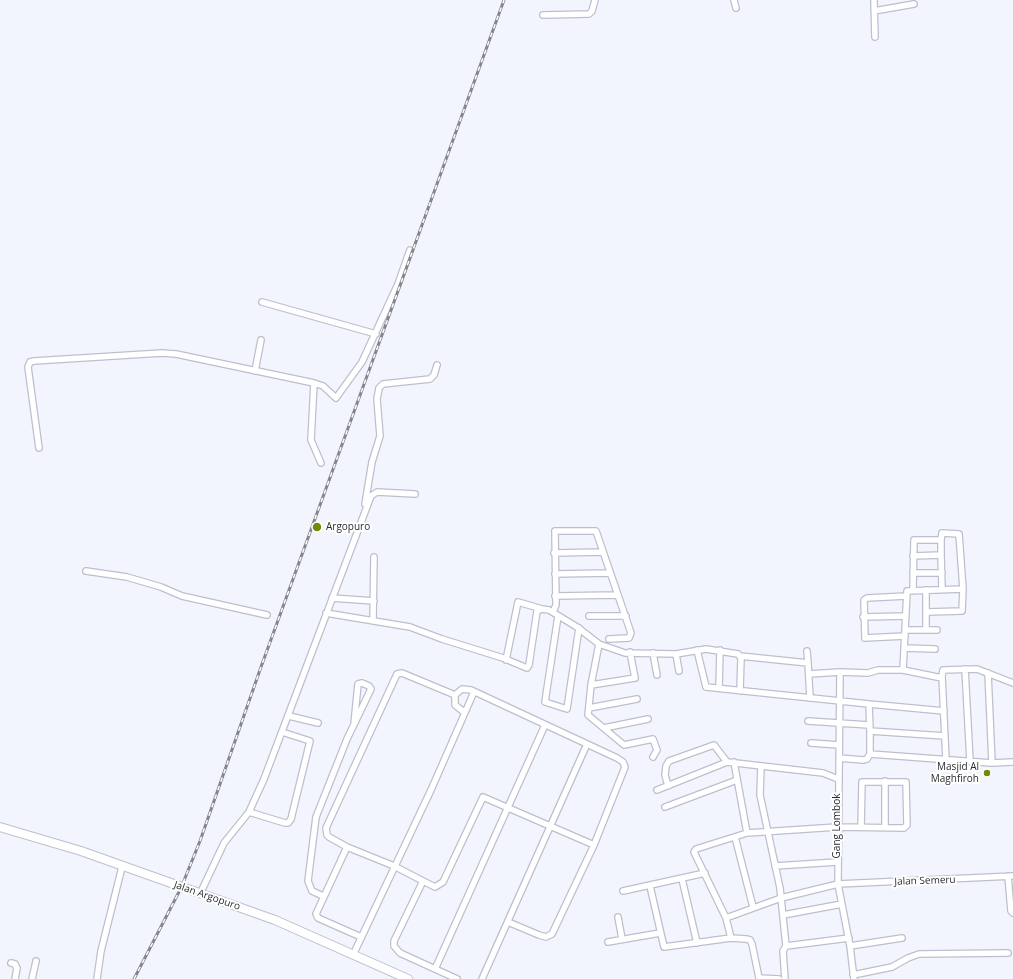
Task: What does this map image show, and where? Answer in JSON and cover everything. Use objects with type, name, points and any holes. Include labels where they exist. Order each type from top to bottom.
[{"type":"highway","name":"Jalan Argopuro","points":[[0,827],[81,851],[275,920],[408,979]]},
{"type":"street","points":[[544,15],[589,14],[592,11],[595,0]]},
{"type":"street","points":[[734,0],[736,8]]},
{"type":"street","points":[[874,0],[875,37]]},
{"type":"street","points":[[874,11],[914,4]]},
{"type":"street","points":[[39,448],[28,367],[30,362],[162,353],[216,361],[255,371],[314,383],[323,386],[336,398],[362,362],[376,334],[410,250]]},
{"type":"street","points":[[262,302],[376,334]]},
{"type":"street","points":[[255,371],[261,340]]},
{"type":"street","points":[[363,516],[371,468],[380,436],[377,399],[379,388],[383,384],[430,379],[434,375],[437,364]]},
{"type":"street","points":[[314,383],[311,440],[321,463]]},
{"type":"street","points":[[200,894],[226,839],[249,812],[289,716],[326,613],[371,496],[374,493],[415,494]]},
{"type":"street","points":[[579,628],[567,709],[545,702],[556,614],[554,533],[556,530],[596,532],[631,633],[629,638],[609,639]]},
{"type":"street","points":[[927,612],[962,610],[963,589],[959,534],[942,533],[942,589]]},
{"type":"street","points":[[913,590],[914,540],[941,540]]},
{"type":"street","points":[[554,553],[603,552]]},
{"type":"street","points":[[913,556],[941,555]]},
{"type":"street","points":[[373,621],[374,557]]},
{"type":"street","points":[[86,571],[127,577],[161,586],[182,596],[267,615]]},
{"type":"street","points":[[555,574],[610,573]]},
{"type":"street","points":[[913,573],[942,573]]},
{"type":"street","points":[[903,670],[907,590],[963,589]]},
{"type":"street","points":[[926,590],[926,630]]},
{"type":"street","points":[[555,596],[618,595]]},
{"type":"street","points":[[905,636],[865,638],[863,618],[865,598],[906,596]]},
{"type":"street","points":[[332,598],[374,601]]},
{"type":"street","points":[[506,660],[518,602],[542,608],[556,614],[579,628],[599,644],[616,651],[676,654],[697,650],[720,650],[740,656],[808,663]]},
{"type":"street","points":[[326,613],[410,626],[442,639],[527,668],[538,611],[542,608]]},
{"type":"street","points":[[589,616],[626,616]]},
{"type":"street","points":[[863,618],[906,616]]},
{"type":"street","points":[[905,630],[937,630]]},
{"type":"street","points":[[599,644],[591,685],[588,715],[624,745],[653,739],[657,750],[653,757]]},
{"type":"street","points":[[904,652],[936,649]]},
{"type":"street","points":[[697,650],[706,687],[944,711]]},
{"type":"street","points":[[719,688],[720,650]]},
{"type":"street","points":[[807,651],[810,698]]},
{"type":"street","points":[[591,685],[635,678],[630,652]]},
{"type":"street","points":[[653,653],[658,675]]},
{"type":"street","points":[[676,654],[680,671]]},
{"type":"street","points":[[740,656],[740,690]]},
{"type":"street","points":[[946,760],[942,672],[945,669],[977,669],[1013,683]]},
{"type":"street","points":[[965,669],[970,761]]},
{"type":"street","points":[[809,674],[840,672],[868,673],[878,670],[903,670],[942,678]]},
{"type":"street","name":"Gang Lombok","points":[[840,672],[841,700],[839,723],[837,827],[838,884],[849,938],[854,977]]},
{"type":"street","points":[[455,695],[402,673],[397,674],[326,828],[329,837],[347,847],[394,866],[435,886],[443,882],[483,797],[594,845]]},
{"type":"street","points":[[988,673],[992,763]]},
{"type":"street","points":[[323,896],[312,891],[308,881],[316,816],[354,724],[371,689],[362,683],[358,684],[354,724]]},
{"type":"street","points":[[464,712],[455,706],[455,695],[462,689],[474,692],[617,758],[623,762],[625,767],[594,845],[552,934],[546,937],[508,922]]},
{"type":"street","points":[[353,955],[431,790],[474,692]]},
{"type":"street","points":[[588,708],[637,699]]},
{"type":"street","points":[[839,758],[863,760],[870,754],[869,704]]},
{"type":"street","points":[[289,716],[318,723]]},
{"type":"street","points":[[604,728],[648,719]]},
{"type":"street","points":[[808,721],[839,723],[869,728],[945,736]]},
{"type":"street","points":[[435,969],[544,725]]},
{"type":"street","points":[[249,812],[284,823],[288,823],[291,819],[310,741],[282,732]]},
{"type":"street","points":[[811,743],[839,745]]},
{"type":"street","points":[[482,979],[587,744]]},
{"type":"street","points":[[668,786],[665,777],[666,766],[669,761],[714,745],[727,762]]},
{"type":"street","points":[[870,754],[992,763],[1013,762]]},
{"type":"street","points":[[657,790],[727,762],[823,773],[838,779]]},
{"type":"street","points":[[734,762],[747,833]]},
{"type":"street","points":[[761,766],[760,795],[775,866],[783,915],[786,946],[783,951],[785,979]]},
{"type":"street","points":[[823,773],[838,769]]},
{"type":"street","points":[[665,807],[737,780]]},
{"type":"street","points":[[884,781],[885,828]]},
{"type":"street","points":[[731,938],[726,918],[695,854],[695,850],[747,833],[767,830],[861,826],[885,828],[906,827],[907,786],[904,781],[862,782],[861,826]]},
{"type":"street","points":[[735,837],[753,907]]},
{"type":"street","points":[[347,847],[316,912],[317,916],[361,937]]},
{"type":"street","points":[[775,866],[837,862]]},
{"type":"street","points":[[97,979],[103,944],[122,866]]},
{"type":"street","points":[[623,891],[704,873]]},
{"type":"street","points":[[1011,876],[1011,911],[1013,913]]},
{"type":"street","name":"Jalan Semeru","points":[[726,918],[781,898],[838,884],[1011,876]]},
{"type":"street","points":[[682,879],[697,943]]},
{"type":"street","points":[[423,881],[394,941],[394,946],[400,953],[457,979]]},
{"type":"street","points":[[650,886],[664,947],[731,938],[750,940],[759,979],[779,979]]},
{"type":"street","points":[[783,915],[842,904]]},
{"type":"street","points":[[618,917],[622,939]]},
{"type":"street","points":[[608,942],[660,933]]},
{"type":"street","points":[[786,946],[849,938]]},
{"type":"street","points":[[850,946],[902,938]]},
{"type":"street","points":[[854,977],[892,968],[908,958],[920,954],[1008,953]]},
{"type":"street","points":[[32,979],[36,961]]},
{"type":"street","points":[[10,963],[15,964],[17,968],[15,979]]},
{"type":"railway","points":[[134,979],[181,888],[200,841],[261,667],[504,0]]},
{"type":"place","name":"Argopuro","points":[[317,527]]},
{"type":"place","name":"Masjid Al Maghfiroh","points":[[987,773]]}]
